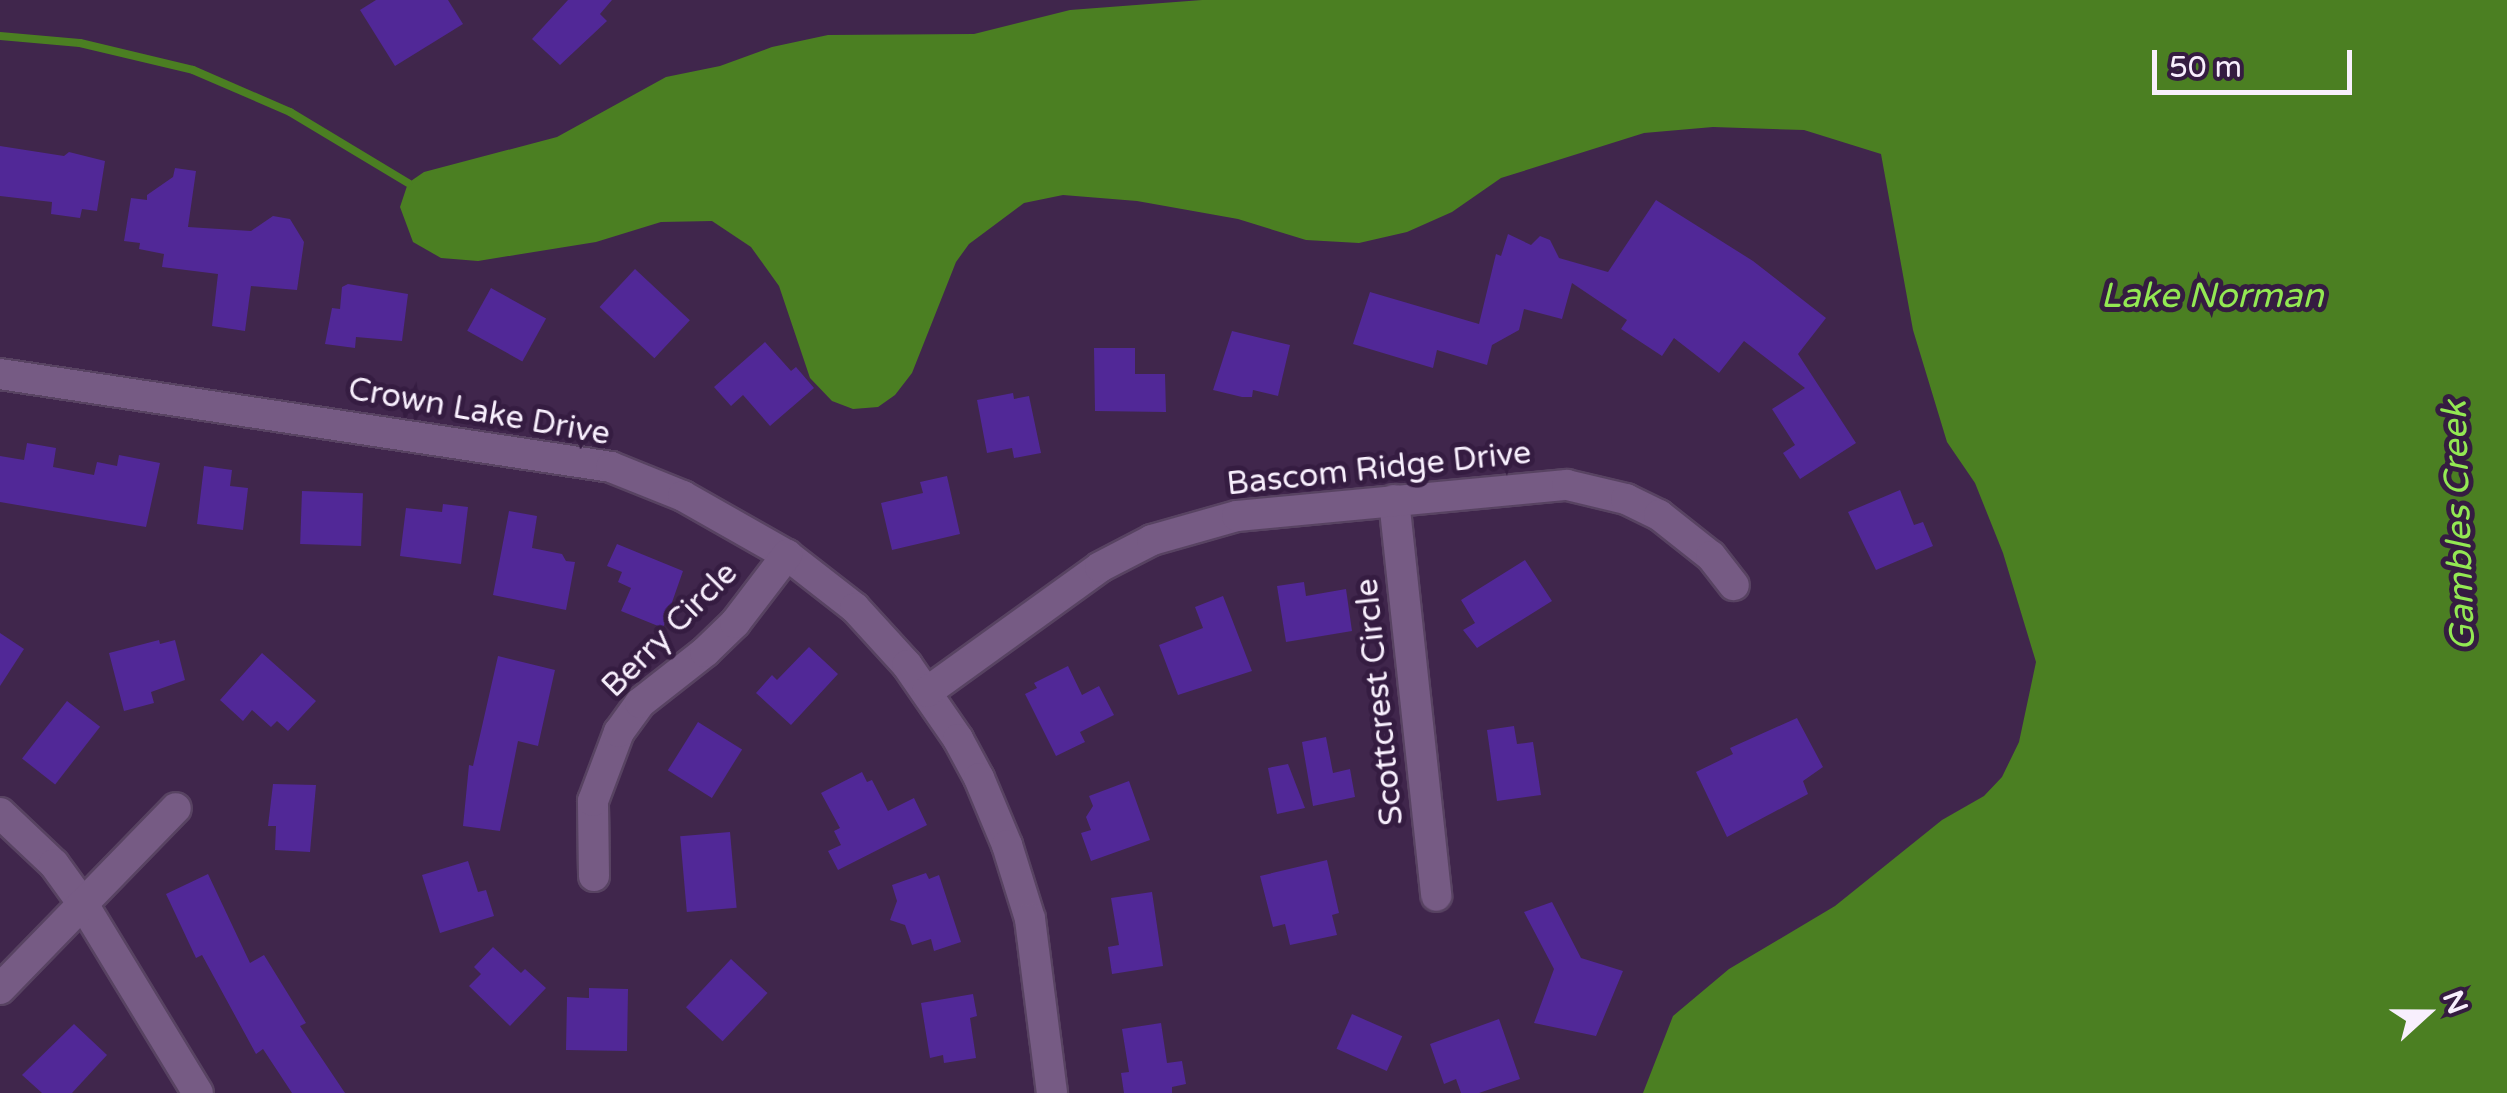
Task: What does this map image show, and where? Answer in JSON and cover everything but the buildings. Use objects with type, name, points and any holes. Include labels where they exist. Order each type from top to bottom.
[{"type":"street","name":"Crown Lake Drive","points":[[0,374],[611,467],[683,496],[787,555],[855,608],[927,692],[978,778],[1016,870],[1030,919],[1052,1093]]},
{"type":"street","name":"Bascom Ridge Drive","points":[[927,692],[1100,567],[1152,540],[1237,516],[1534,485],[1567,485],[1626,499],[1659,514],[1691,538],[1734,585]]},
{"type":"street","name":"Scottcrest Circle","points":[[1394,500],[1436,896]]},
{"type":"street","name":"Berry Circle","points":[[594,876],[593,801],[619,732],[640,703],[705,652],[734,623],[787,555]]},
{"type":"street","points":[[0,989],[176,808]]},
{"type":"street","points":[[0,814],[54,864],[83,904],[198,1093]]},
{"type":"water","name":"Lake Norman","points":[[1202,0],[2507,0],[2507,1093],[1643,1093],[1673,1016],[1729,969],[1835,906],[1942,820],[1984,796],[2002,777],[2019,742],[2036,662],[2003,553],[1975,483],[1947,442],[1913,330],[1881,154],[1804,130],[1713,127],[1644,133],[1501,178],[1452,212],[1407,232],[1359,243],[1306,240],[1238,219],[1137,201],[1063,195],[1024,203],[969,244],[956,262],[912,373],[895,395],[878,407],[853,409],[832,401],[810,378],[779,286],[751,247],[712,221],[661,222],[596,242],[478,261],[441,258],[413,242],[400,207],[408,183],[424,172],[557,137],[666,77],[720,66],[772,47],[828,35],[974,34],[1070,10]]},
{"type":"waterway","points":[[0,36],[80,43],[193,70],[290,112],[408,183]]},
{"type":"water label","name":"Gambles Creek","points":[[2459,526]]}]
